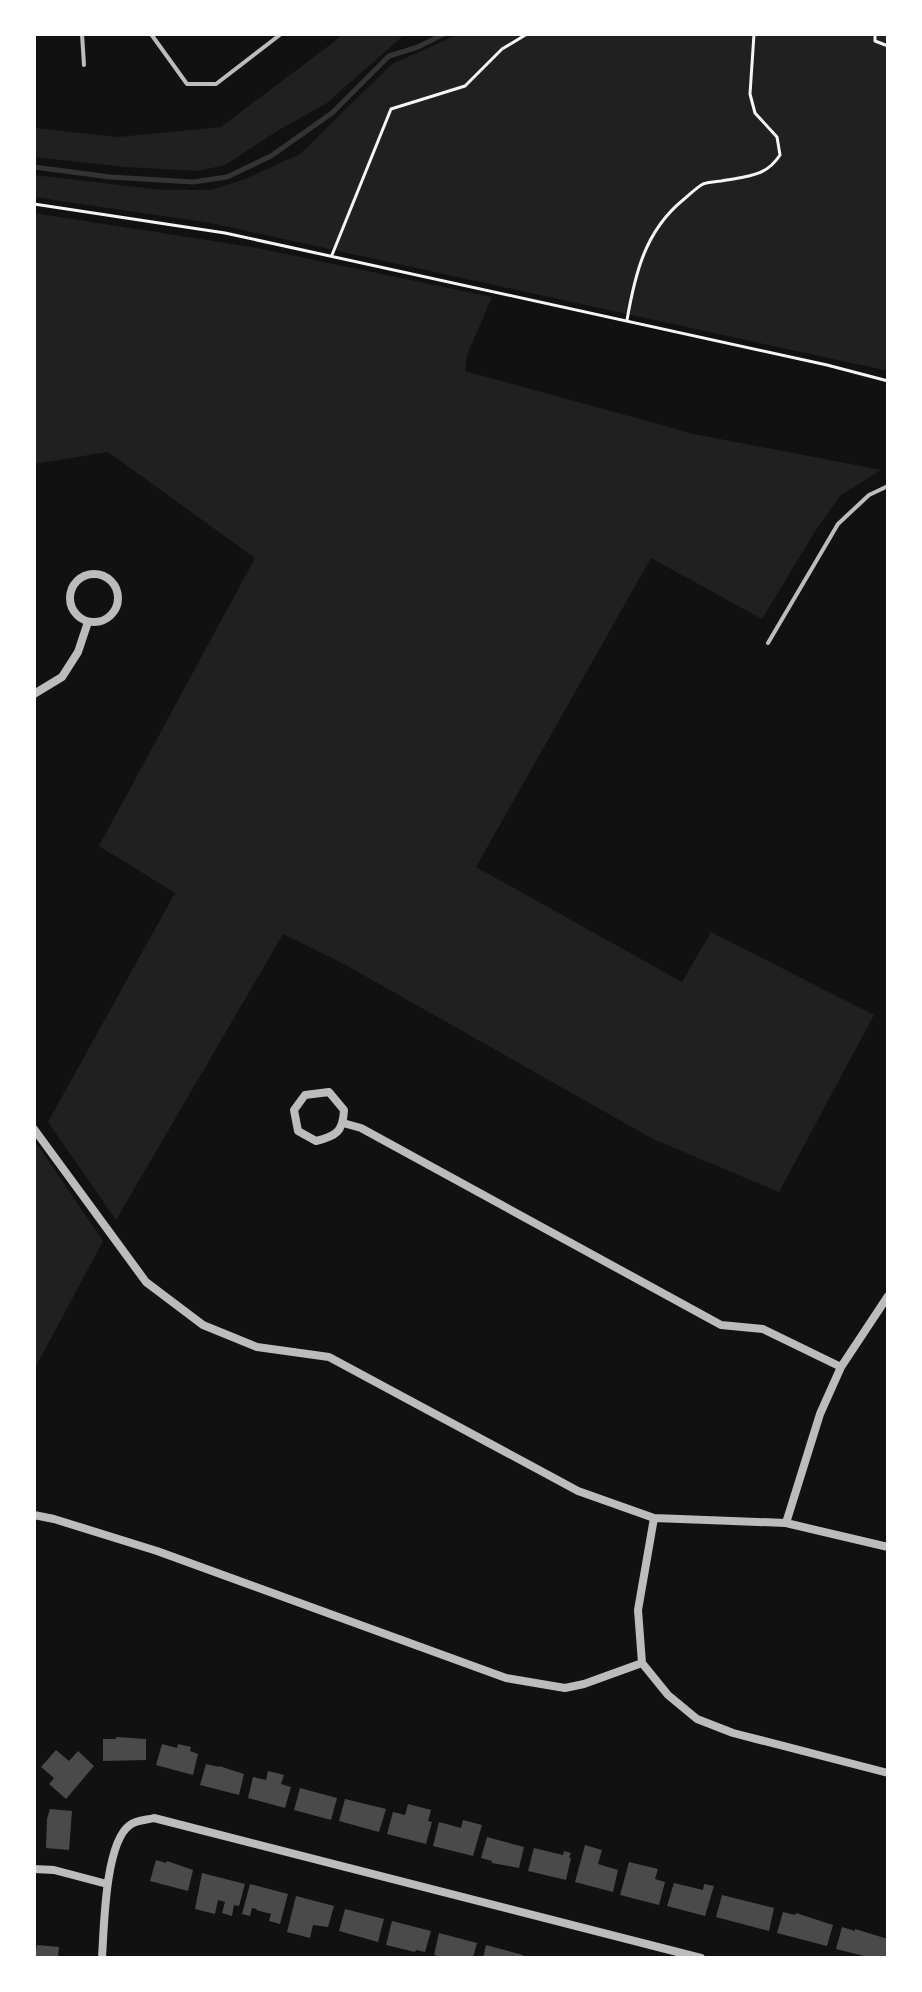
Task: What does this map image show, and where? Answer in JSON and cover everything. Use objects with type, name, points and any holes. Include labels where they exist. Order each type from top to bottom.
[{"type":"street","points":[[104,576],[116,587],[118,603],[111,617],[96,623],[88,622],[74,613],[69,598],[71,590],[81,577],[104,576]]},
{"type":"street","points":[[34,694],[62,677],[78,652],[88,622]]},
{"type":"street","points":[[329,1092],[344,1110],[343,1123],[333,1137],[316,1141],[298,1131],[294,1110],[305,1095],[329,1092]]},
{"type":"street","points":[[343,1123],[361,1128],[721,1325],[763,1329],[841,1367]]},
{"type":"street","points":[[34,1129],[146,1282],[203,1325],[257,1347],[329,1357],[578,1491],[654,1518],[786,1523],[888,1547]]},
{"type":"street","points":[[786,1523],[820,1414],[841,1367],[888,1296]]},
{"type":"street","points":[[34,1515],[157,1551],[506,1678],[565,1688],[642,1663]]},
{"type":"street","points":[[654,1518],[638,1610],[642,1663],[668,1695],[697,1719],[733,1733],[888,1773]]},
{"type":"street","points":[[102,1958],[107,1884],[118,1838],[131,1823],[154,1818],[701,1958]]},
{"type":"street","points":[[34,1869],[54,1870],[107,1884]]},
{"type":"lane","points":[[82,34],[84,65]]},
{"type":"lane","points":[[151,34],[187,84],[216,84],[281,34]]},
{"type":"lane","points":[[768,643],[838,524],[869,495],[888,486]]},
{"type":"path","points":[[332,256],[391,109],[465,86],[502,49],[527,34]]},
{"type":"path","points":[[627,320],[641,258],[654,231],[675,206],[703,184],[772,168],[780,155],[777,137],[755,113],[750,94],[754,34]]},
{"type":"path","points":[[875,34],[875,41],[888,46]]},
{"type":"path","points":[[34,204],[225,233],[627,320],[888,381]]},
{"type":"shaded area","points":[[342,34],[405,34],[327,103],[225,165],[199,171],[34,157],[34,128],[118,137],[221,127]]},
{"type":"shaded area","points":[[459,34],[888,34],[888,371],[210,223],[34,197],[34,175],[163,190],[211,190],[245,179],[300,154],[392,64]]},
{"type":"shaded area","points":[[34,213],[257,248],[492,297],[467,355],[465,371],[694,434],[881,470],[840,496],[762,619],[651,558],[476,867],[682,982],[711,932],[874,1015],[779,1192],[653,1139],[344,964],[283,934],[116,1220],[48,1122],[175,893],[99,846],[255,558],[108,452],[34,464]]},
{"type":"shaded area","points":[[37,1144],[103,1241],[34,1370],[34,1149]]},
{"type":"building","points":[[103,1739],[146,1739],[146,1760],[103,1761]]},
{"type":"building","points":[[162,1744],[177,1748],[178,1744],[191,1747],[190,1751],[198,1754],[193,1775],[156,1765]]},
{"type":"building","points":[[56,1750],[69,1761],[78,1751],[94,1766],[66,1799],[49,1784],[54,1778],[41,1767]]},
{"type":"building","points":[[206,1764],[244,1774],[239,1795],[200,1785]]},
{"type":"building","points":[[268,1771],[284,1775],[281,1784],[291,1787],[285,1808],[248,1798],[253,1777],[266,1780]]},
{"type":"building","points":[[300,1788],[337,1798],[331,1820],[294,1810]]},
{"type":"building","points":[[345,1799],[386,1809],[379,1832],[339,1821]]},
{"type":"building","points":[[408,1804],[431,1810],[428,1821],[432,1822],[426,1844],[387,1834],[393,1812],[405,1815]]},
{"type":"building","points":[[50,1809],[72,1811],[69,1850],[46,1848]]},
{"type":"building","points":[[463,1820],[482,1825],[473,1856],[433,1846],[439,1822],[461,1828]]},
{"type":"building","points":[[487,1837],[524,1847],[519,1868],[481,1858]]},
{"type":"building","points":[[585,1845],[602,1850],[598,1864],[618,1870],[613,1892],[575,1882]]},
{"type":"building","points":[[534,1848],[563,1855],[564,1851],[571,1853],[566,1880],[528,1871]]},
{"type":"building","points":[[156,1860],[193,1870],[188,1891],[150,1881]]},
{"type":"building","points":[[629,1862],[658,1869],[655,1879],[665,1882],[659,1905],[620,1895]]},
{"type":"building","points":[[202,1873],[245,1884],[239,1906],[234,1905],[232,1916],[222,1913],[225,1902],[218,1900],[215,1914],[195,1909]]},
{"type":"building","points":[[674,1883],[703,1890],[704,1884],[714,1886],[705,1916],[667,1906]]},
{"type":"building","points":[[250,1884],[288,1894],[280,1924],[269,1921],[271,1914],[257,1909],[252,1908],[250,1916],[242,1914]]},
{"type":"building","points":[[722,1895],[774,1908],[769,1931],[716,1917]]},
{"type":"building","points":[[296,1896],[334,1906],[328,1927],[313,1925],[310,1938],[287,1932]]},
{"type":"building","points":[[345,1909],[384,1919],[378,1942],[339,1931]]},
{"type":"building","points":[[783,1912],[833,1925],[827,1946],[777,1933]]},
{"type":"building","points":[[392,1921],[431,1931],[425,1952],[386,1945]]},
{"type":"building","points":[[842,1927],[888,1939],[887,1958],[872,1958],[836,1949]]},
{"type":"building","points":[[439,1933],[477,1943],[473,1958],[434,1955]]},
{"type":"building","points":[[37,1945],[59,1947],[58,1958],[34,1958]]},
{"type":"building","points":[[486,1945],[523,1955],[522,1958],[483,1958]]},
{"type":"waterway","points":[[34,167],[110,177],[193,182],[227,177],[271,156],[332,113],[389,56],[418,47],[444,34]]}]
